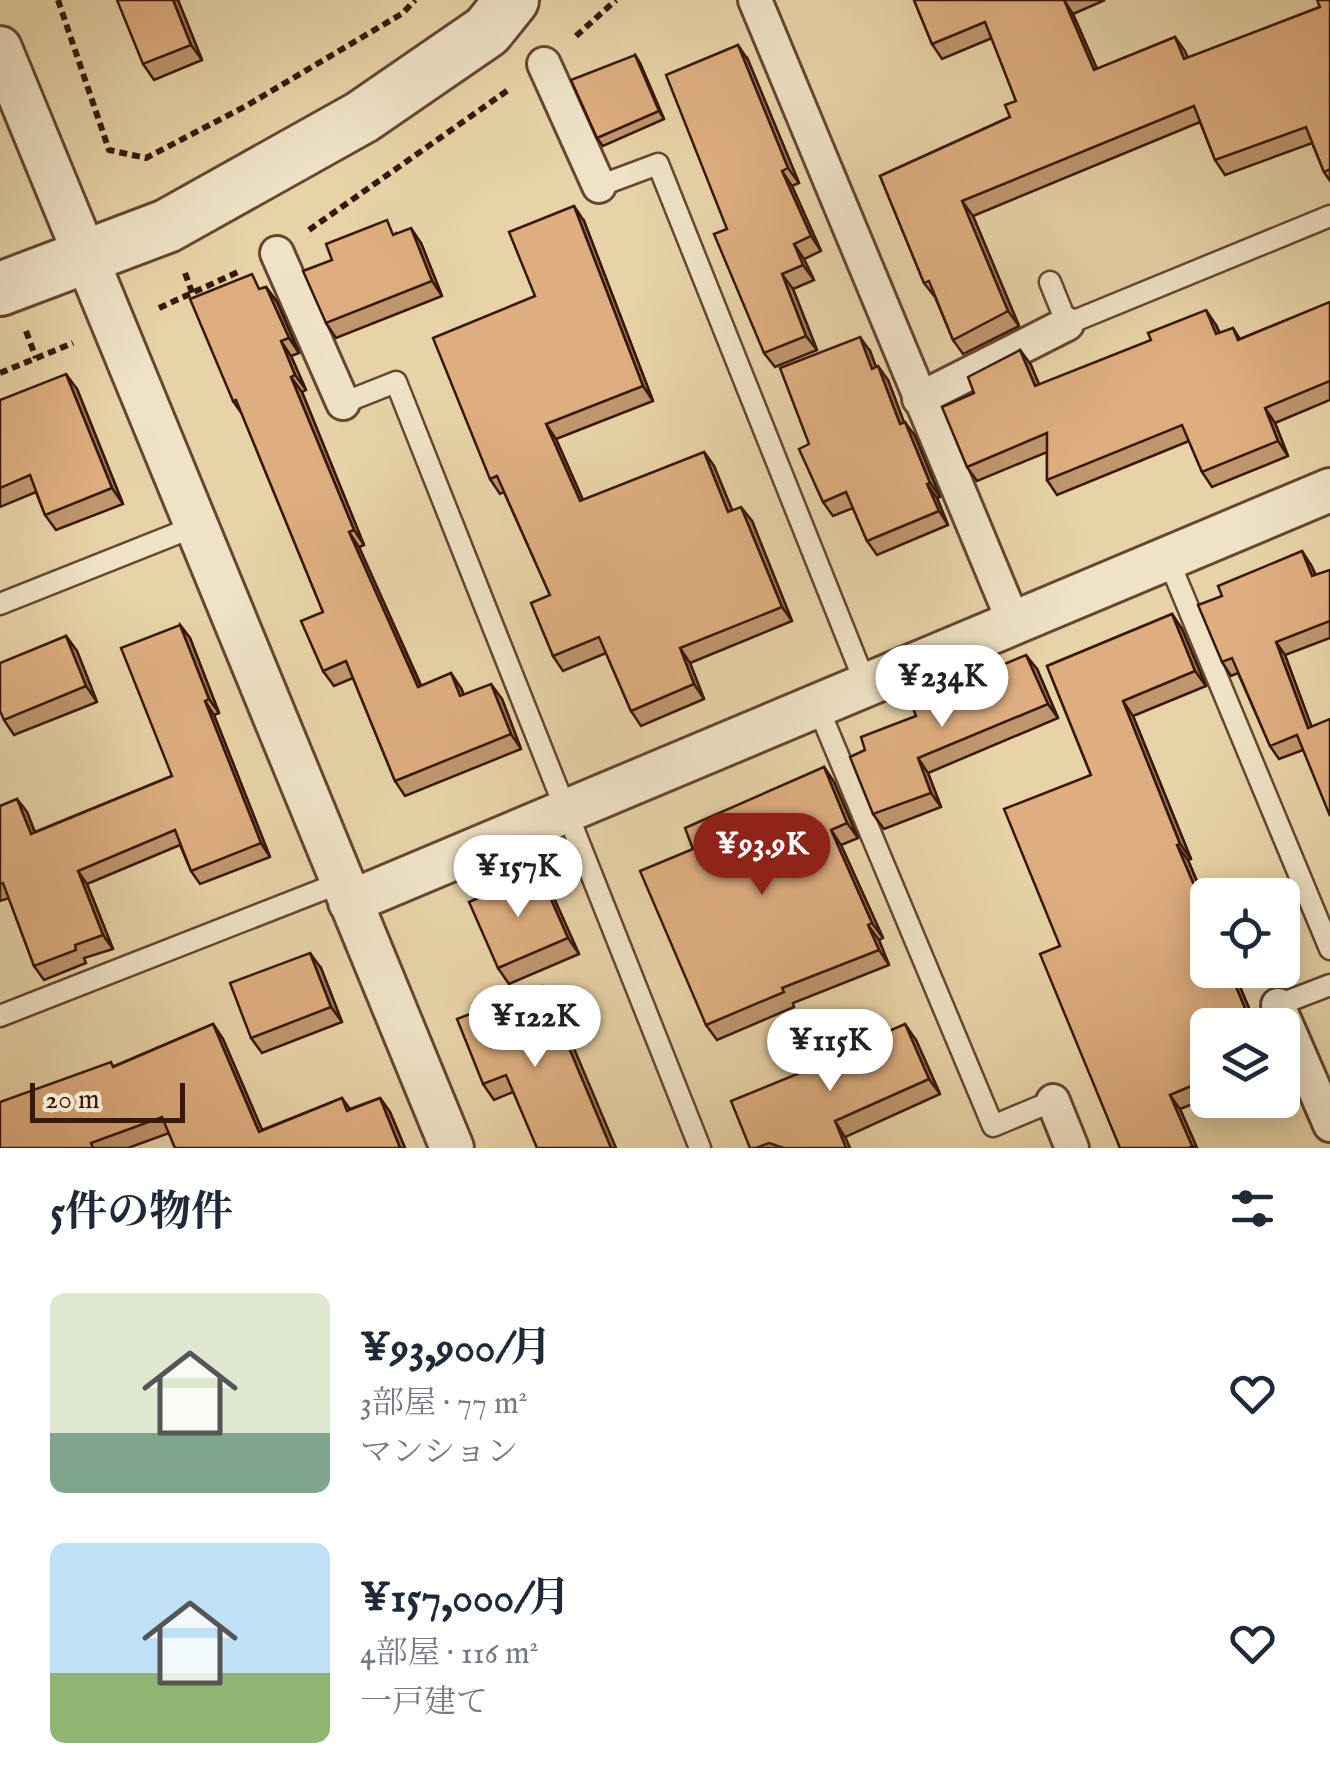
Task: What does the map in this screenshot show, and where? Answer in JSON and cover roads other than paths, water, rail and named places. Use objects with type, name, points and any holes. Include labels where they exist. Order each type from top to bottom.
[{"type":"street","points":[[0,289],[167,226],[362,117],[487,31],[512,0]]},
{"type":"street","points":[[755,0],[1014,623]]},
{"type":"street","points":[[0,48],[452,1148]]},
{"type":"street","points":[[544,64],[598,186]]},
{"type":"street","points":[[277,253],[342,403]]},
{"type":"street","points":[[919,399],[1067,324]]},
{"type":"street","points":[[346,892],[566,811],[1330,490]]},
{"type":"street","points":[[1278,1005],[1330,1124]]},
{"type":"street","points":[[1053,1101],[1072,1148]]},
{"type":"lane","points":[[598,186],[658,164],[866,685]]},
{"type":"lane","points":[[1050,282],[1067,324],[1330,216]]},
{"type":"lane","points":[[342,403],[396,382],[700,1148]]},
{"type":"lane","points":[[0,604],[196,526]]},
{"type":"lane","points":[[1168,559],[1330,950]]},
{"type":"lane","points":[[817,705],[993,1126],[1053,1101]]},
{"type":"lane","points":[[0,1016],[346,892]]},
{"type":"lane","points":[[1278,1005],[1330,984]]}]
